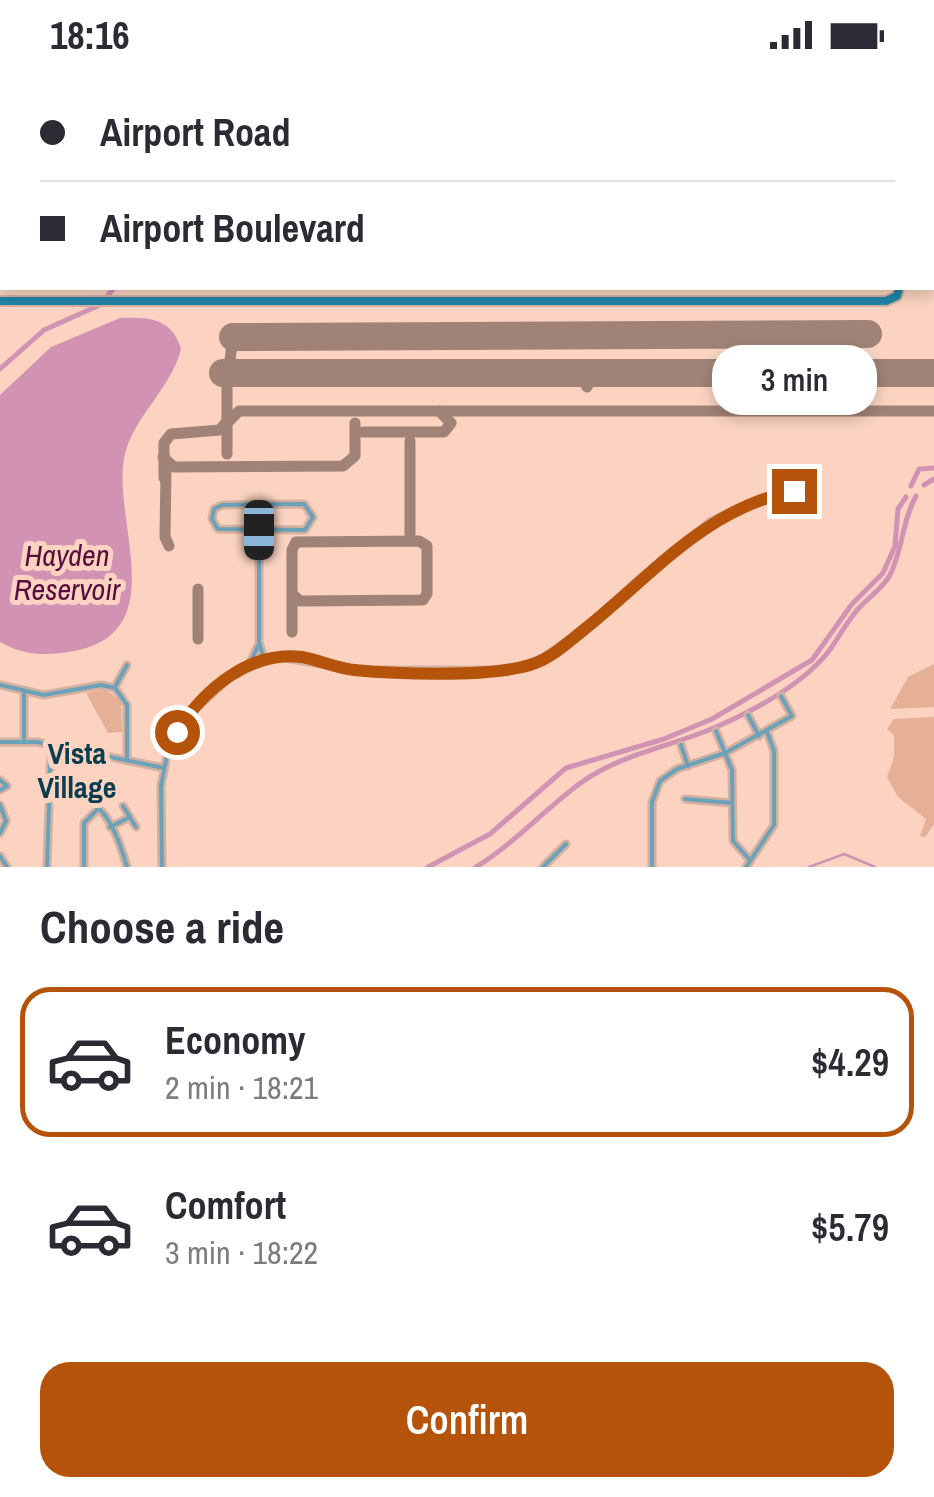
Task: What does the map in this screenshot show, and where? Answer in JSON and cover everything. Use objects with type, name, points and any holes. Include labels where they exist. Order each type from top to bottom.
[{"type":"street","points":[[0,301],[886,301],[898,292]]},
{"type":"street","points":[[162,867],[164,768],[187,717],[224,681],[249,665],[300,657],[357,670],[524,667],[558,651],[712,521],[758,498],[812,490]]},
{"type":"street","points":[[304,504],[312,511],[311,524],[305,530],[259,530],[218,530],[212,513],[222,505],[304,504]]},
{"type":"street","points":[[259,530],[260,642],[264,660]]},
{"type":"street","points":[[249,665],[260,642]]},
{"type":"street","points":[[115,688],[127,665]]},
{"type":"street","points":[[0,685],[24,692],[62,694],[101,685],[115,688],[127,706],[127,761]]},
{"type":"street","points":[[24,692],[24,742]]},
{"type":"street","points":[[652,867],[654,785],[670,772],[725,753],[792,716],[781,696]]},
{"type":"street","points":[[748,715],[758,736]]},
{"type":"street","points":[[716,731],[732,770],[733,842],[749,859]]},
{"type":"street","points":[[746,867],[770,834],[774,821],[774,752],[767,732]]},
{"type":"street","points":[[0,742],[51,744],[164,768]]},
{"type":"street","points":[[79,750],[80,742]]},
{"type":"street","points":[[46,867],[46,790],[51,744]]},
{"type":"street","points":[[681,745],[688,766]]},
{"type":"street","points":[[0,780],[7,786],[0,790]]},
{"type":"street","points":[[46,790],[80,792],[99,808],[127,867]]},
{"type":"street","points":[[684,800],[732,803]]},
{"type":"street","points":[[0,805],[6,821],[0,833]]},
{"type":"street","points":[[123,806],[136,828]]},
{"type":"street","points":[[84,867],[86,818],[99,808]]},
{"type":"street","points":[[110,828],[128,818]]},
{"type":"street","points":[[543,867],[566,844]]},
{"type":"street","points":[[0,856],[7,867]]},
{"type":"shaded area","points":[[934,664],[934,707],[890,709],[908,677]]},
{"type":"shaded area","points":[[105,689],[121,701],[122,732],[108,733],[86,693]]},
{"type":"shaded area","points":[[934,717],[934,824],[925,837],[920,836],[926,819],[898,797],[887,777],[894,757],[894,735],[887,729],[894,719]]},
{"type":"water","name":"Hayden Reservoir","points":[[120,318],[140,318],[165,325],[181,349],[126,450],[124,505],[132,567],[131,595],[123,620],[105,639],[64,653],[18,650],[0,642],[0,395],[51,347]]},
{"type":"waterway","points":[[108,295],[112,290]]},
{"type":"waterway","points":[[0,369],[44,330],[102,304]]},
{"type":"waterway","points":[[911,486],[919,469],[934,468]]},
{"type":"waterway","points":[[924,485],[934,479]]},
{"type":"waterway","points":[[476,867],[597,772],[731,720],[805,675],[890,575],[916,496]]},
{"type":"waterway","points":[[428,867],[490,834],[566,768],[664,739],[712,719],[812,660],[852,604],[883,573],[895,546],[898,509],[906,497]]},
{"type":"waterway","points":[[809,867],[844,854],[875,867]]},
{"type":"taxiway","points":[[227,383],[233,337]]},
{"type":"taxiway","points":[[227,454],[227,383],[242,373]]},
{"type":"taxiway","points":[[573,373],[582,377],[587,387],[592,376],[601,373]]},
{"type":"taxiway","points":[[764,373],[775,378],[779,387],[784,376],[793,373]]},
{"type":"taxiway","points":[[227,423],[239,411],[934,411]]},
{"type":"taxiway","points":[[363,432],[444,432],[451,423],[439,411]]},
{"type":"taxiway","points":[[164,478],[164,443],[171,434],[220,430],[227,421]]},
{"type":"taxiway","points":[[163,457],[174,467],[343,466],[355,456],[355,423]]},
{"type":"taxiway","points":[[410,441],[410,534]]},
{"type":"taxiway","points":[[166,471],[165,537],[169,546]]},
{"type":"taxiway","points":[[292,594],[300,601],[423,600],[427,594],[427,546],[419,541],[296,542],[292,550],[292,632]]},
{"type":"taxiway","points":[[198,589],[198,639]]},
{"type":"runway","points":[[233,337],[868,334]]},
{"type":"runway","points":[[223,373],[934,373]]},
{"type":"district","name":"Vista Village","points":[[77,771]]},
{"type":"route","points":[[177,732],[198,704],[232,674],[279,657],[378,671],[493,670],[535,664],[558,651],[712,521],[758,498],[794,491]]}]
